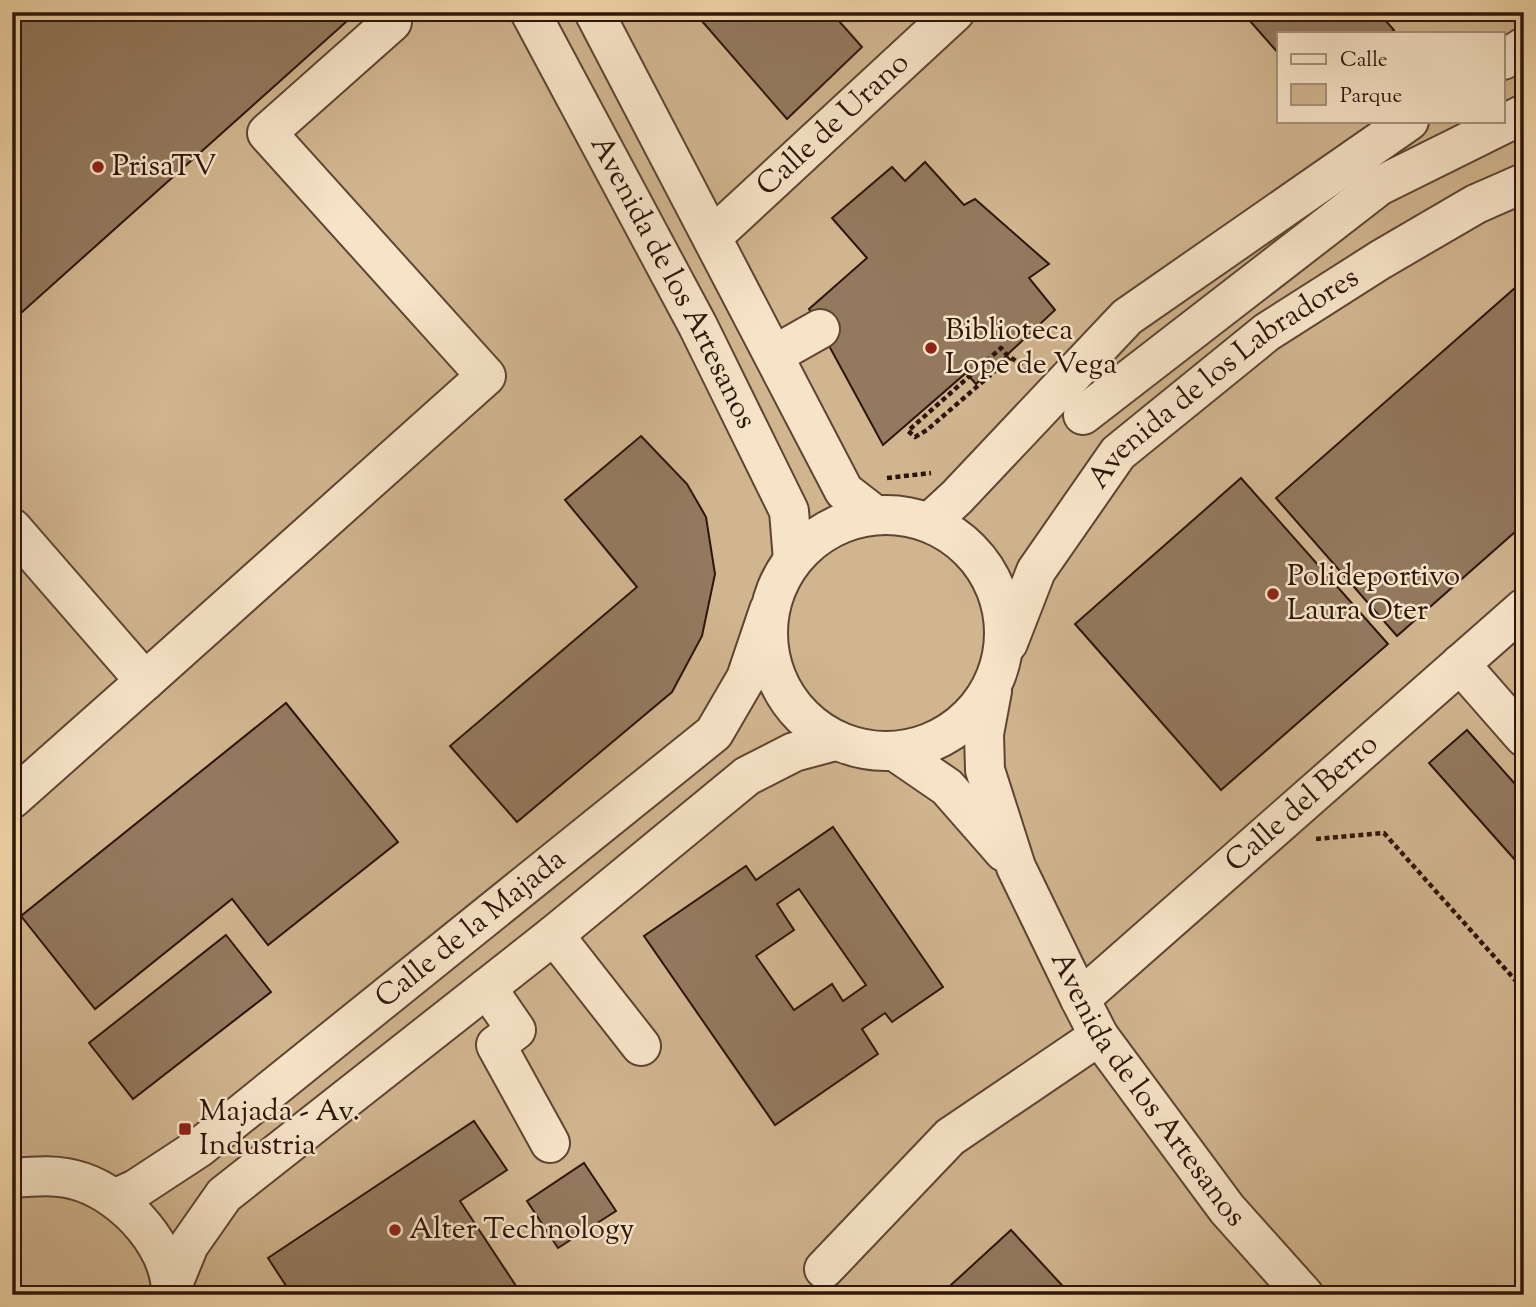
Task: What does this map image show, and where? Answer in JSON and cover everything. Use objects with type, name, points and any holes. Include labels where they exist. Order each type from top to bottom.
[{"type":"street","points":[[12,799],[486,376],[267,133],[392,22],[383,12]]},
{"type":"street","name":"Avenida de los Artesanos","points":[[530,12],[698,326],[789,511],[793,560]]},
{"type":"street","name":"Avenida de los Artesanos","points":[[594,12],[844,491],[875,515]]},
{"type":"street","name":"Calle de Urano","points":[[713,236],[955,12]]},
{"type":"street","points":[[1504,59],[1524,47]]},
{"type":"street","points":[[1083,415],[1379,186],[1524,114]]},
{"type":"street","points":[[930,522],[957,497],[1126,317],[1408,122]]},
{"type":"street","name":"Avenida de los Labradores","points":[[1005,651],[1036,571],[1118,453],[1267,332],[1380,260],[1476,204],[1524,183]]},
{"type":"street","points":[[774,355],[820,329]]},
{"type":"street","points":[[875,515],[903,516],[930,522],[964,543],[990,573],[1004,611],[1005,651],[992,689],[968,721],[935,742],[896,752],[865,751],[835,741],[803,719],[780,687],[768,650],[769,610],[778,584],[793,560],[816,537],[844,522],[875,515]]},
{"type":"street","points":[[12,528],[145,681]]},
{"type":"street","name":"Calle del Berro","points":[[1080,999],[1524,608]]},
{"type":"street","name":"Calle de la Majada","points":[[116,1198],[136,1189],[200,1147],[714,733],[746,678],[769,610]]},
{"type":"street","points":[[1460,664],[1524,737]]},
{"type":"street","name":"Avenida de los Artesanos","points":[[992,689],[984,734],[985,771],[1016,867],[1080,999],[1100,1036],[1283,1288]]},
{"type":"street","name":"Calle de la Majada","points":[[172,1292],[189,1245],[224,1195],[554,935],[747,776],[794,752],[835,741]]},
{"type":"street","name":"Avenida de los Artesanos","points":[[896,752],[947,786],[1016,867]]},
{"type":"street","points":[[554,935],[641,1046]]},
{"type":"street","points":[[487,988],[516,1030],[496,1045],[550,1143]]},
{"type":"street","points":[[824,1269],[950,1137],[1100,1036]]},
{"type":"street","points":[[12,1178],[44,1175],[81,1181],[116,1198],[142,1223],[161,1254],[172,1292]]},
{"type":"path","points":[[1001,348],[1010,358],[927,430],[915,437],[908,431],[1001,348]]},
{"type":"path","points":[[1256,844],[1384,833],[1524,990]]},
{"type":"green space","points":[[12,12],[1524,12],[1524,1295],[12,1295]]},
{"type":"building","name":"PrisaTV","points":[[12,12],[355,12],[356,13],[12,321]]},
{"type":"building","points":[[694,12],[831,12],[862,47],[787,119]]},
{"type":"building","points":[[1242,12],[1378,12],[1394,30],[1277,32],[1277,52]]},
{"type":"building","points":[[925,162],[964,205],[975,199],[1049,264],[1029,278],[1055,310],[976,384],[966,373],[883,445],[809,309],[867,258],[832,218],[892,167],[905,181]]},
{"type":"building","points":[[1524,280],[1524,524],[1397,636],[1276,498]]},
{"type":"building","points":[[641,436],[687,484],[706,517],[715,574],[702,636],[672,692],[517,822],[450,746],[637,587],[565,500]]},
{"type":"building","points":[[1241,478],[1388,644],[1221,790],[1075,624]]},
{"type":"building","points":[[286,703],[398,842],[268,945],[232,899],[95,1009],[21,916]]},
{"type":"building","points":[[1467,730],[1524,794],[1524,870],[1429,763]]},
{"type":"building","points":[[833,827],[943,987],[892,1022],[885,1013],[862,1029],[878,1054],[775,1125],[644,936],[746,866],[756,880]],"holes":[[[799,889],[866,985],[843,1001],[832,984],[794,1010],[756,956],[794,930],[777,904]]]},
{"type":"building","points":[[226,935],[271,992],[133,1099],[89,1043]]},
{"type":"building","name":"Alter Technology","points":[[474,1121],[507,1170],[460,1201],[522,1295],[292,1295],[268,1258]]},
{"type":"building","points":[[584,1163],[616,1211],[558,1248],[527,1201]]},
{"type":"building","points":[[1011,1230],[1071,1295],[940,1295]]},
{"type":"place","name":"PrisaTV","points":[[98,167]]},
{"type":"place","name":"Biblioteca Lope de Vega","points":[[931,348]]},
{"type":"place","name":"Polideportivo Laura Oter","points":[[1273,594]]},
{"type":"place","name":"Majada - Av. Industria","points":[[185,1129]]},
{"type":"place","name":"Alter Technology","points":[[395,1230]]}]
